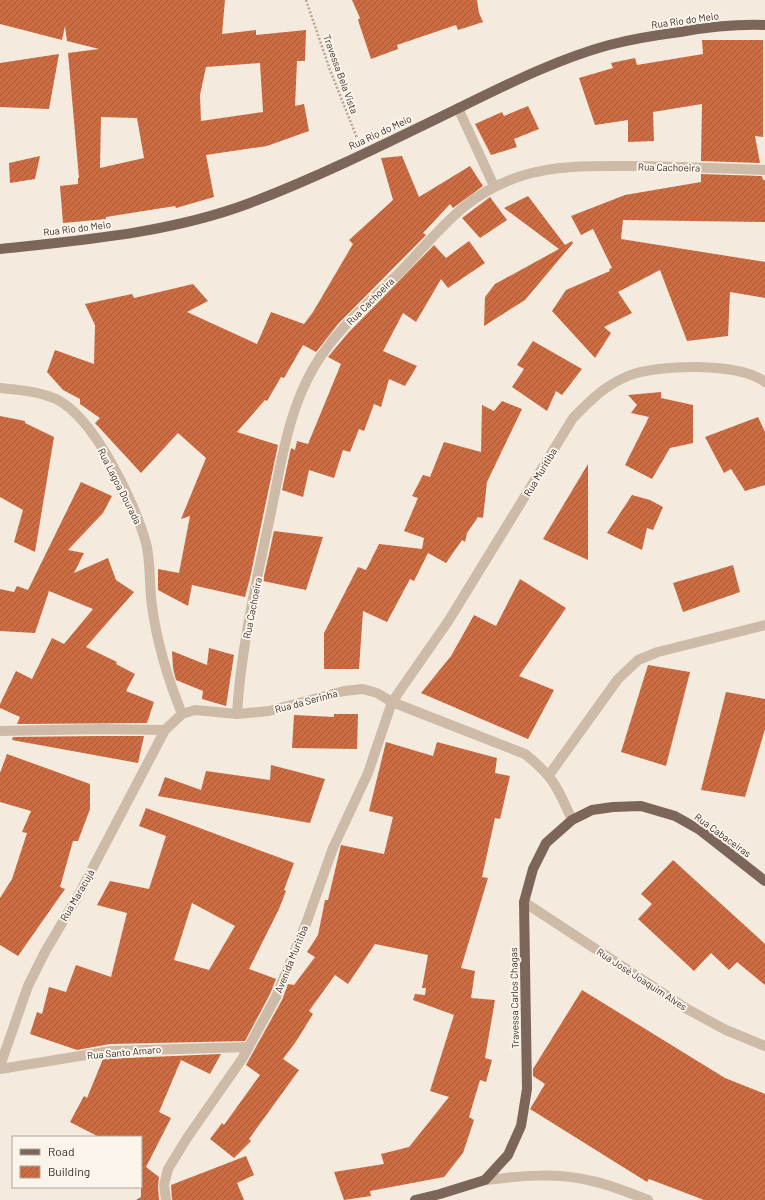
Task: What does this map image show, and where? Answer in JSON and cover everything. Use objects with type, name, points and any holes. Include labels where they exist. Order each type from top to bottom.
[{"type":"main road","name":"Rua Rio do Meio","points":[[0,249],[110,237],[208,216],[249,203],[363,153],[566,59],[609,45],[712,27],[765,25]]},
{"type":"main road","name":"Rua Cabaceiras","points":[[572,820],[592,810],[612,807],[641,806],[675,816],[700,830],[765,881]]},
{"type":"main road","name":"Travessa Carlos Chagas","points":[[485,1180],[508,1155],[521,1126],[527,1089],[524,902],[533,869],[546,843],[572,820]]},
{"type":"main road","points":[[415,1200],[440,1197],[485,1180]]},
{"type":"street","points":[[458,108],[494,186]]},
{"type":"street","name":"Rua Cachoeira","points":[[237,714],[240,673],[286,444],[298,401],[314,367],[338,334],[366,303],[400,272],[436,231],[461,207],[494,186],[523,176],[556,170],[592,166],[765,170]]},
{"type":"street","name":"Rua Muritiba","points":[[392,702],[449,620],[573,418],[599,392],[629,375],[659,368],[696,367],[733,369],[760,378],[765,382]]},
{"type":"street","name":"Rua Lagoa Dourada","points":[[0,388],[33,391],[57,399],[77,416],[95,438],[111,463],[138,518],[146,545],[152,606],[157,638],[167,676],[182,714]]},
{"type":"street","points":[[549,775],[618,679],[638,660],[658,652],[765,624]]},
{"type":"street","name":"Rua da Serinha","points":[[182,714],[195,710],[237,714],[269,711],[344,691],[363,689],[377,693],[392,702],[525,754],[544,768],[549,775],[558,789],[572,820]]},
{"type":"street","name":"Avenida Muritiba","points":[[166,1200],[164,1185],[168,1169],[249,1047],[276,997],[307,921],[333,848],[368,773],[392,702]]},
{"type":"street","points":[[0,731],[100,728],[165,730],[182,714]]},
{"type":"street","name":"Rua Maracujá","points":[[0,1066],[28,986],[79,894],[165,730]]},
{"type":"street","name":"Rua José Joaquim Alves","points":[[524,902],[687,1009],[726,1030],[762,1042]]},
{"type":"street","name":"Rua Santo Amaro","points":[[0,1069],[110,1051],[249,1047]]},
{"type":"street","points":[[485,1180],[519,1176],[556,1175],[592,1181],[648,1200]]},
{"type":"path","name":"Travessa Bela Vista","points":[[306,0],[330,70],[363,153]]},
{"type":"building","points":[[0,0],[225,0],[222,34],[256,30],[256,35],[306,30],[305,61],[297,61],[295,106],[304,104],[309,131],[267,146],[206,155],[214,197],[176,208],[175,206],[106,217],[106,219],[63,223],[60,186],[78,184],[79,178],[68,53],[99,49],[67,41],[65,26],[62,40],[0,24]],"holes":[[[260,63],[263,112],[201,121],[200,95],[206,67]],[[101,117],[137,118],[144,158],[100,168]]]},
{"type":"building","points":[[352,0],[477,0],[479,13],[483,22],[458,30],[456,25],[397,45],[398,49],[371,59],[358,20],[360,18]]},
{"type":"building","points":[[702,40],[763,40],[763,137],[755,136],[760,163],[701,161],[702,104],[653,112],[654,141],[628,142],[628,120],[595,125],[579,78],[613,68],[611,63],[635,58],[637,65],[703,54]]},
{"type":"building","points":[[59,54],[49,109],[0,107],[0,63]]},
{"type":"building","points":[[528,106],[539,129],[514,139],[517,147],[491,155],[475,124],[502,112],[504,116]]},
{"type":"building","points":[[40,156],[35,179],[10,183],[9,163]]},
{"type":"building","points":[[402,156],[419,197],[470,166],[483,186],[453,208],[450,204],[423,233],[426,235],[338,324],[316,352],[303,345],[284,378],[281,377],[267,401],[265,400],[237,432],[278,445],[245,597],[192,585],[188,606],[158,590],[158,569],[179,573],[190,516],[181,519],[206,458],[178,433],[141,473],[95,423],[100,418],[80,404],[80,399],[63,390],[47,372],[55,350],[94,364],[95,325],[85,304],[132,294],[134,298],[193,284],[208,301],[187,312],[257,344],[271,312],[304,324],[313,312],[353,244],[349,240],[393,200],[381,158]]},
{"type":"building","points":[[701,174],[762,176],[763,180],[765,180],[765,222],[623,220],[621,239],[765,262],[765,298],[730,292],[728,336],[687,341],[660,270],[618,292],[632,313],[604,327],[611,333],[595,358],[552,311],[566,290],[610,271],[609,269],[612,268],[593,229],[581,235],[571,216],[625,195],[701,182]]},
{"type":"building","points":[[528,196],[565,245],[572,241],[573,243],[525,300],[484,326],[485,297],[495,284],[559,249],[504,208]]},
{"type":"building","points":[[490,197],[507,220],[480,238],[462,218]]},
{"type":"building","points":[[469,241],[485,263],[448,288],[441,279],[416,322],[403,313],[383,351],[417,366],[405,386],[389,379],[381,407],[374,404],[364,431],[359,429],[350,452],[343,450],[334,478],[309,470],[303,497],[282,490],[291,448],[295,450],[297,441],[308,444],[341,364],[328,357],[348,333],[434,245],[446,258]]},
{"type":"building","points":[[533,341],[582,369],[562,395],[556,391],[547,411],[512,387],[524,369],[517,365]]},
{"type":"building","points":[[661,392],[661,398],[693,405],[693,443],[670,448],[652,479],[625,465],[649,417],[631,413],[637,405],[628,395]]},
{"type":"building","points":[[502,401],[522,409],[487,482],[483,518],[478,517],[467,533],[465,542],[462,540],[446,563],[428,553],[414,581],[410,579],[387,622],[363,611],[359,669],[324,669],[324,633],[358,567],[366,570],[379,544],[422,549],[424,538],[404,531],[418,498],[412,496],[423,475],[430,477],[444,442],[481,452],[482,405],[494,411]]},
{"type":"building","points":[[0,416],[25,421],[25,423],[54,437],[35,552],[14,542],[23,510],[0,497]]},
{"type":"building","points":[[758,417],[765,432],[765,485],[745,491],[731,469],[724,473],[705,437]]},
{"type":"building","points":[[588,464],[588,560],[543,539]]},
{"type":"building","points":[[81,482],[112,496],[103,513],[68,550],[84,553],[74,573],[108,558],[116,580],[134,592],[86,647],[117,662],[116,664],[135,674],[126,691],[154,702],[147,723],[17,724],[20,717],[0,708],[0,704],[16,671],[32,679],[52,638],[64,644],[93,609],[49,591],[35,633],[0,631],[0,589],[14,592],[17,586],[28,590]]},
{"type":"building","points":[[632,495],[650,500],[663,507],[653,530],[647,528],[642,550],[607,533]]},
{"type":"building","points":[[274,531],[323,537],[306,590],[263,581]]},
{"type":"building","points":[[733,565],[740,592],[683,612],[673,583]]},
{"type":"building","points":[[520,579],[566,608],[519,676],[554,690],[528,739],[421,693],[451,656],[474,615],[496,626]]},
{"type":"building","points":[[209,648],[234,655],[226,706],[202,699],[203,691],[176,680],[173,668],[172,651],[207,665]]},
{"type":"building","points":[[648,665],[690,672],[666,766],[621,752]]},
{"type":"building","points":[[726,692],[765,699],[765,729],[745,797],[701,790]]},
{"type":"building","points":[[334,714],[358,714],[357,749],[292,748],[294,715],[334,717]]},
{"type":"building","points":[[144,736],[138,763],[12,740],[13,737]]},
{"type":"building","points":[[386,742],[433,756],[437,742],[497,758],[495,773],[510,776],[500,819],[495,818],[482,877],[488,878],[461,968],[475,971],[471,998],[495,1000],[485,1058],[492,1060],[486,1082],[480,1080],[469,1117],[474,1120],[463,1153],[444,1177],[370,1191],[371,1196],[344,1200],[334,1172],[384,1164],[381,1154],[409,1147],[449,1097],[430,1091],[454,1015],[413,1000],[415,994],[425,995],[426,988],[422,988],[428,955],[375,944],[348,984],[335,975],[309,1011],[313,1014],[283,1059],[299,1070],[249,1139],[251,1141],[234,1158],[210,1139],[222,1123],[224,1125],[260,1075],[246,1065],[282,1000],[288,984],[294,985],[315,957],[307,952],[318,935],[325,900],[328,900],[341,845],[384,854],[393,817],[369,811]]},
{"type":"building","points":[[7,754],[90,784],[90,809],[78,841],[73,841],[60,887],[65,889],[18,956],[0,945],[0,898],[12,879],[27,833],[22,832],[31,811],[0,802],[0,773]]},
{"type":"building","points":[[271,765],[325,779],[310,823],[158,796],[165,777],[201,790],[206,771],[270,780]]},
{"type":"building","points":[[146,808],[294,863],[279,909],[249,969],[276,979],[270,994],[245,1041],[110,1044],[77,1050],[30,1034],[37,1012],[42,1014],[49,987],[66,992],[76,965],[111,977],[127,913],[97,905],[110,881],[149,889],[166,836],[139,826]],"holes":[[[192,903],[235,926],[209,970],[174,960]]]},
{"type":"building","points":[[673,860],[765,944],[765,985],[737,962],[729,970],[711,953],[694,971],[638,919],[652,904],[641,894]]},
{"type":"building","points":[[582,990],[725,1078],[765,1094],[765,1200],[704,1200],[649,1179],[647,1182],[530,1109],[545,1084],[533,1076],[533,1069]]},
{"type":"building","points":[[221,1054],[210,1074],[181,1060],[159,1112],[171,1118],[146,1167],[159,1177],[159,1200],[136,1200],[141,1197],[142,1188],[142,1136],[97,1136],[70,1122],[84,1096],[87,1098],[103,1059]]},
{"type":"building","points":[[246,1156],[254,1175],[237,1183],[244,1200],[172,1200],[171,1185]]}]
